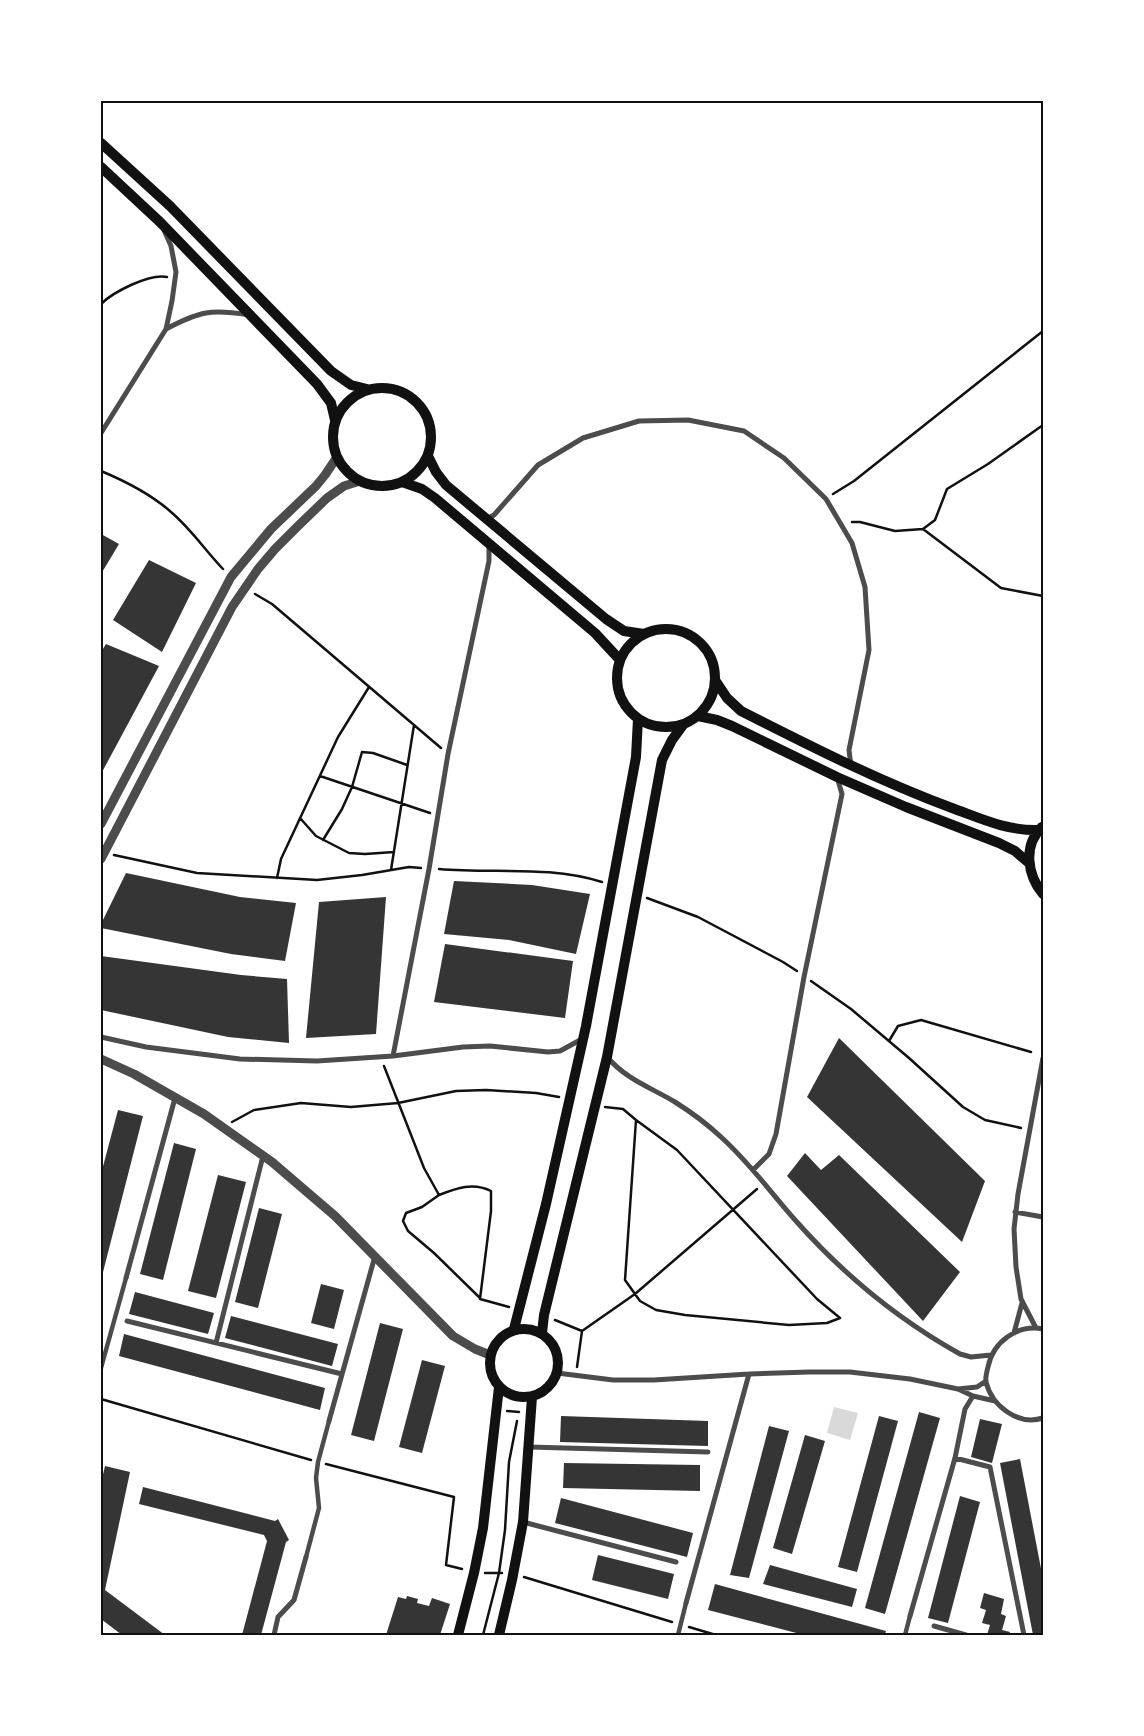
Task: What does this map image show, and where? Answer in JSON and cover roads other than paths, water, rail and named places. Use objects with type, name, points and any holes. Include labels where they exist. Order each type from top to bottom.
[{"type":"main road","points":[[101,143],[170,206],[331,371],[351,385],[367,389],[385,387],[401,391],[418,403],[426,414],[431,427],[431,444],[428,456],[422,467],[413,476],[402,482],[388,486],[373,486],[360,481],[346,471],[336,457],[333,445],[333,432],[336,420],[343,406],[354,396],[367,389]]},
{"type":"main road","points":[[101,167],[160,222],[317,384],[331,403],[336,420]]},
{"type":"main road","points":[[428,456],[436,472],[446,485],[485,520],[606,620],[624,631],[644,634]]},
{"type":"main road","points":[[402,482],[422,489],[435,498],[595,633],[620,660]]},
{"type":"main road","points":[[674,629],[692,636],[706,649],[714,666],[715,680],[713,693],[707,706],[698,716],[683,724],[668,728],[652,726],[638,719],[628,710],[621,699],[616,673],[625,649],[644,634],[654,630],[674,629]]},
{"type":"main road","points":[[715,680],[727,698],[741,711],[851,766],[933,801],[1002,826],[1022,830],[1041,828]]},
{"type":"main road","points":[[698,716],[717,720],[732,726],[837,777],[906,807],[999,843],[1015,851],[1029,863]]},
{"type":"main road","points":[[514,1329],[546,1204],[582,1039],[636,757],[638,719]]},
{"type":"main road","points":[[542,1333],[544,1315],[607,1057],[662,760],[683,724]]},
{"type":"main road","points":[[1041,828],[1030,851],[1029,863],[1035,884],[1043,894]]},
{"type":"main road","points":[[530,1328],[542,1333],[552,1343],[559,1359],[557,1373],[551,1385],[542,1393],[532,1397],[517,1397],[508,1393],[499,1387],[492,1374],[490,1354],[494,1344],[514,1329],[530,1328]]},
{"type":"main road","points":[[458,1635],[483,1528],[499,1387]]},
{"type":"main road","points":[[499,1635],[523,1522],[532,1397]]},
{"type":"street","points":[[101,433],[166,329],[176,272],[171,246],[160,222]]},
{"type":"street","points":[[166,329],[188,318],[206,312],[250,315]]},
{"type":"street","points":[[485,520],[494,515],[538,465],[583,438],[639,421],[688,420],[744,431],[784,458],[826,499],[852,543],[865,587],[869,650],[849,750],[851,766]]},
{"type":"street","points":[[101,824],[231,577],[272,529],[316,486],[336,457]]},
{"type":"street","points":[[103,856],[232,607],[244,588],[275,549],[327,498],[344,486],[360,481]]},
{"type":"street","points":[[392,1056],[429,869],[448,754],[489,561],[488,542]]},
{"type":"street","points":[[752,1170],[769,1154],[776,1134],[804,976],[842,794],[837,777]]},
{"type":"street","points":[[101,1036],[146,1047],[240,1059],[317,1061],[392,1056],[463,1047],[490,1046],[548,1052],[560,1051],[582,1039]]},
{"type":"street","points":[[607,1057],[618,1069],[675,1102],[702,1121],[738,1152],[824,1251],[896,1313],[960,1354],[971,1357],[991,1355]]},
{"type":"street","points":[[1036,1328],[1022,1303],[1016,1267],[1014,1229],[1015,1212],[1043,1058]]},
{"type":"street","points":[[101,1059],[134,1074],[176,1098],[264,1156],[335,1216],[453,1336],[475,1349],[490,1354]]},
{"type":"street","points":[[101,1368],[176,1098]]},
{"type":"street","points":[[216,1343],[264,1156]]},
{"type":"street","points":[[1015,1212],[1043,1217]]},
{"type":"street","points":[[274,1635],[278,1617],[294,1600],[319,1508],[316,1478],[318,1462],[374,1256]]},
{"type":"street","points":[[1014,1333],[1022,1303]]},
{"type":"street","points":[[116,1318],[342,1374]]},
{"type":"street","points":[[1041,1420],[1026,1420],[1013,1416],[1002,1409],[995,1401],[986,1381],[991,1355],[1000,1342],[1024,1328],[1043,1329]]},
{"type":"street","points":[[557,1373],[613,1380],[654,1380],[748,1374],[850,1372],[910,1379],[958,1389],[973,1396],[995,1401]]},
{"type":"street","points":[[678,1635],[748,1374]]},
{"type":"street","points":[[958,1389],[977,1387],[986,1381]]},
{"type":"street","points":[[905,1635],[955,1458],[965,1409],[973,1396]]},
{"type":"street","points":[[527,1446],[708,1452]]},
{"type":"street","points":[[955,1458],[990,1467],[1024,1635]]},
{"type":"street","points":[[523,1522],[676,1562]]},
{"type":"street","points":[[934,1626],[966,1635]]}]
